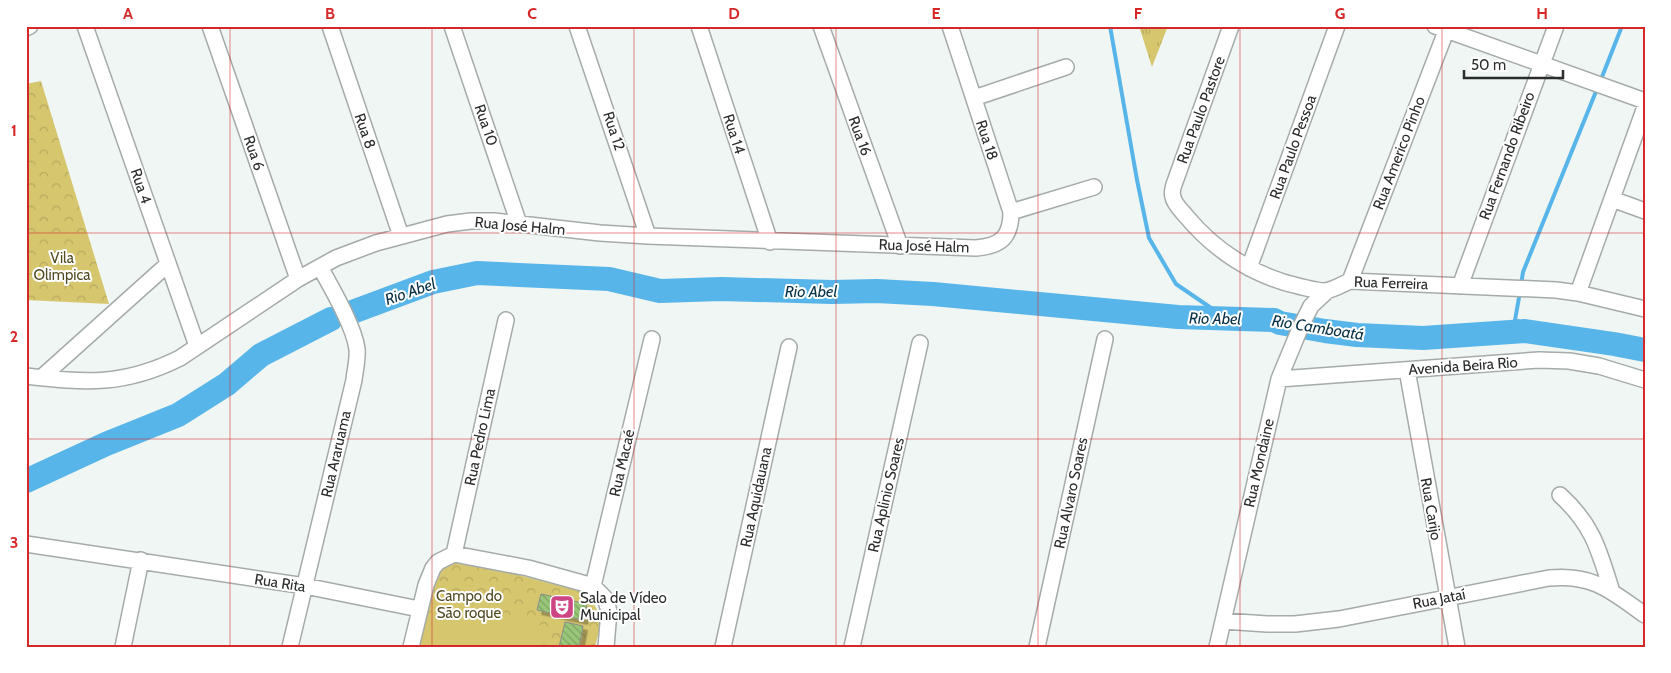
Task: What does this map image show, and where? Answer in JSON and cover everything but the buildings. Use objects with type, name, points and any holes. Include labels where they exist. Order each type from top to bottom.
[{"type":"street","points":[[26,28],[30,26]]},
{"type":"street","name":"Rua 4","points":[[85,26],[197,346]]},
{"type":"street","name":"Rua 6","points":[[210,26],[298,280]]},
{"type":"street","name":"Rua 8","points":[[330,26],[400,236]]},
{"type":"street","name":"Rua 10","points":[[452,26],[519,224]]},
{"type":"street","name":"Rua 12","points":[[577,26],[648,236]]},
{"type":"street","name":"Rua 14","points":[[699,26],[770,242]]},
{"type":"street","name":"Rua 16","points":[[821,26],[900,246]]},
{"type":"street","name":"Rua 18","points":[[950,26],[1011,212]]},
{"type":"street","name":"Rua Paulo Pastore","points":[[1232,26],[1176,179],[1172,195],[1175,202],[1194,225],[1222,250],[1249,268]]},
{"type":"street","name":"Rua Paulo Pessoa","points":[[1249,268],[1337,26]]},
{"type":"street","name":"Rua Fernando Ribeiro","points":[[1460,286],[1556,26]]},
{"type":"street","points":[[1443,28],[1645,101]]},
{"type":"street","name":"Rua Americo Pinho","points":[[1350,280],[1443,28]]},
{"type":"street","points":[[974,98],[1066,67]]},
{"type":"street","points":[[1578,292],[1645,107]]},
{"type":"street","points":[[1011,212],[1094,187]]},
{"type":"street","points":[[1612,199],[1645,211]]},
{"type":"street","name":"Rua José Halm","points":[[26,376],[85,382],[138,375],[162,367],[180,358],[320,267],[356,250],[439,225],[471,221],[519,224],[600,234],[770,242],[976,248],[991,247],[1004,238],[1011,227],[1011,212]]},
{"type":"street","points":[[42,377],[168,264]]},
{"type":"street","name":"Rua Araruama","points":[[290,647],[354,380],[357,351],[356,341],[336,296],[320,267]]},
{"type":"street","points":[[1249,268],[1291,284],[1326,291]]},
{"type":"street","name":"Rua Ferreira","points":[[1326,291],[1350,280],[1538,288],[1578,292],[1645,309]]},
{"type":"street","name":"Rua Mondaine","points":[[1217,647],[1279,379],[1311,306],[1326,291]]},
{"type":"street","name":"Rua Pedro Lima","points":[[454,554],[506,320]]},
{"type":"street","name":"Rua Macaé","points":[[593,586],[652,339]]},
{"type":"street","name":"Rua Alvaro Soares","points":[[1038,647],[1105,339]]},
{"type":"street","name":"Rua Aplinio Soares","points":[[852,647],[920,343]]},
{"type":"street","name":"Rua Aquidauana","points":[[723,647],[789,347]]},
{"type":"street","name":"Avenida Beira Rio","points":[[1279,379],[1539,360],[1570,361],[1599,366],[1645,380]]},
{"type":"street","name":"Rua Carijo","points":[[1407,370],[1457,647]]},
{"type":"street","points":[[1560,495],[1575,509],[1587,526],[1596,543],[1612,592]]},
{"type":"street","name":"Rua Rita","points":[[26,544],[305,586],[419,609]]},
{"type":"street","points":[[411,647],[419,609],[433,568],[438,562],[454,554],[528,568],[593,586],[605,598],[609,611],[608,646]]},
{"type":"street","points":[[123,647],[141,560]]},
{"type":"street","name":"Rua Jataí","points":[[1223,621],[1296,624],[1340,619],[1447,597],[1567,576],[1596,583],[1645,615]]},
{"type":"green space","points":[[1139,26],[1168,26],[1152,67]]},
{"type":"green space","name":"Vila Olimpica","points":[[41,81],[109,304],[26,300],[26,84]]},
{"type":"green space","name":"Campo do São roque","points":[[461,560],[588,593],[602,619],[595,647],[415,647],[436,572]]},
{"type":"green space","points":[[435,598],[543,626],[538,647],[422,647]]},
{"type":"waterway","name":"Rio Camboatá","points":[[1110,26],[1149,238],[1176,284],[1214,310],[1274,320]]},
{"type":"waterway","points":[[1600,82],[1622,26]]},
{"type":"waterway","points":[[1521,285],[1523,272],[1597,89]]},
{"type":"waterway","name":"Rio Abel","points":[[355,311],[433,282],[477,273],[609,279],[660,291],[721,289],[832,292],[877,291],[933,294],[1178,317],[1274,320],[1280,323],[1357,335],[1423,338],[1525,331],[1645,350]]},
{"type":"waterway","points":[[1520,292],[1515,320],[1553,335]]},
{"type":"waterway","name":"Rio Abel","points":[[26,481],[106,444],[178,415],[227,384],[261,355],[331,319]]},
{"type":"place","name":"Sala de Vídeo Municipal","points":[[562,607]]}]
